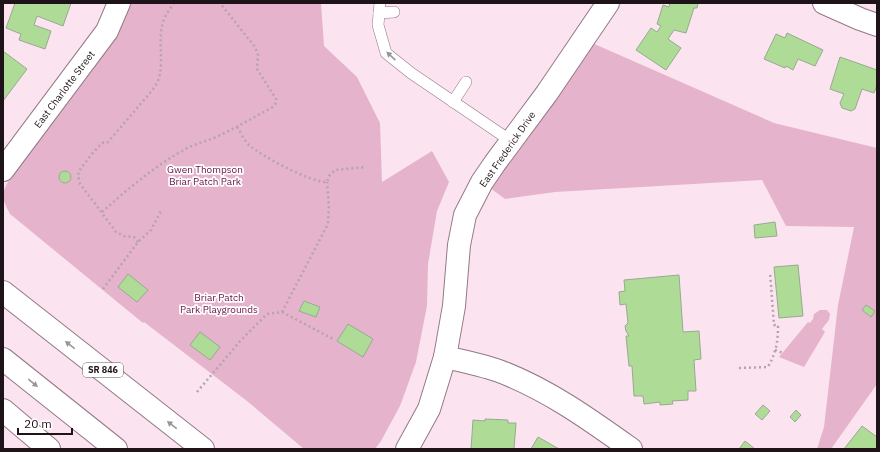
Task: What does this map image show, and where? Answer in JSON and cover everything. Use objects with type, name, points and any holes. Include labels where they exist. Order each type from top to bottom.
[{"type":"street","name":"East Charlotte Street","points":[[3,170],[107,31],[119,3]]},
{"type":"street","name":"East Frederick Drive","points":[[407,449],[428,410],[445,357],[454,306],[458,245],[465,215],[482,182],[547,93],[608,3]]},
{"type":"street","points":[[824,3],[868,15]]},
{"type":"street","name":"SR 846","points":[[3,292],[203,449]]},
{"type":"street","points":[[445,357],[498,370],[529,383],[558,398],[631,449]]},
{"type":"street","points":[[3,359],[116,449]]},
{"type":"street","points":[[3,410],[49,449]]},
{"type":"lane","points":[[394,12],[380,8],[378,25],[386,53],[411,74],[511,141]]},
{"type":"lane","points":[[453,102],[466,82]]},
{"type":"path","points":[[138,242],[134,238],[124,236],[116,232],[80,184],[78,175],[79,170],[91,155],[102,143],[108,142],[156,84],[160,73],[162,25],[174,3]]},
{"type":"path","points":[[102,212],[150,171],[190,146],[214,138],[237,127],[273,107],[276,103],[276,98],[258,72],[258,55],[255,47],[220,3]]},
{"type":"path","points":[[237,127],[248,144],[257,152],[302,174],[323,182],[327,182]]},
{"type":"path","points":[[282,312],[328,224],[329,205],[327,182],[330,176],[335,170],[366,167]]},
{"type":"path","points":[[103,289],[138,242],[151,230],[162,209]]},
{"type":"path","points":[[739,368],[768,367],[775,350],[778,339],[778,325],[774,326],[770,272]]},
{"type":"path","points":[[197,392],[241,340],[267,314],[282,312],[333,339]]},
{"type":"path","points":[[775,350],[783,353]]},
{"type":"green space","name":"Gwen Thompson Briar Patch Park","points":[[131,3],[321,3],[324,46],[357,77],[380,123],[382,182],[432,151],[449,182],[437,211],[428,264],[427,306],[416,362],[400,406],[375,449],[304,449],[247,401],[144,322],[143,323],[10,214],[3,198],[8,182],[92,71],[119,28]]},
{"type":"green space","points":[[583,39],[774,123],[877,148],[877,384],[831,449],[817,449],[824,427],[838,305],[854,227],[786,226],[762,180],[555,192],[505,199],[482,182]]},
{"type":"green space","points":[[820,310],[827,310],[830,314],[829,320],[822,329],[825,332],[804,367],[779,357],[808,322],[810,323],[814,314]]},
{"type":"building","points":[[15,3],[71,3],[63,26],[37,16],[34,25],[51,31],[45,49],[19,40],[21,34],[6,28]]},
{"type":"building","points":[[670,3],[698,3],[697,8],[694,8],[686,33],[674,30],[668,39],[681,48],[666,70],[636,50],[651,28],[657,32],[661,26],[657,24],[663,5],[669,7]]},
{"type":"building","points":[[787,33],[823,50],[815,66],[798,59],[793,70],[786,66],[785,68],[764,59],[776,34],[785,38]]},
{"type":"building","points":[[3,51],[27,69],[3,101]]},
{"type":"building","points":[[840,57],[877,70],[877,85],[874,93],[862,89],[855,109],[851,111],[842,108],[840,103],[844,94],[830,89]]},
{"type":"building","points":[[63,171],[67,171],[71,177],[67,183],[63,183],[59,179],[59,175]]},
{"type":"building","points":[[775,222],[777,236],[755,238],[754,225]]},
{"type":"building","points":[[798,265],[803,316],[779,318],[774,267]]},
{"type":"building","points":[[128,274],[148,290],[137,302],[118,287]]},
{"type":"building","points":[[679,275],[683,332],[699,331],[701,359],[694,360],[696,391],[688,391],[688,400],[672,401],[673,404],[660,405],[660,402],[644,404],[643,396],[634,396],[632,366],[629,366],[626,336],[629,336],[625,326],[628,323],[626,304],[620,305],[619,292],[625,291],[624,280]]},
{"type":"building","points":[[304,301],[320,307],[316,317],[299,311]]},
{"type":"building","points":[[866,305],[875,311],[871,317],[862,310]]},
{"type":"building","points":[[348,324],[373,339],[363,357],[337,341]]},
{"type":"building","points":[[200,332],[220,347],[210,360],[190,345]]},
{"type":"building","points":[[763,405],[770,411],[762,420],[755,414]]},
{"type":"building","points":[[796,410],[801,415],[795,422],[790,417]]},
{"type":"building","points":[[485,419],[508,420],[508,423],[516,423],[514,449],[471,449],[473,420],[485,421]]},
{"type":"building","points":[[862,426],[877,437],[877,449],[844,449]]},
{"type":"building","points":[[538,437],[559,449],[531,449]]},
{"type":"building","points":[[745,441],[755,449],[739,449]]},
{"type":"park label","name":"Briar Patch Park Playgrounds","points":[[219,302]]}]
